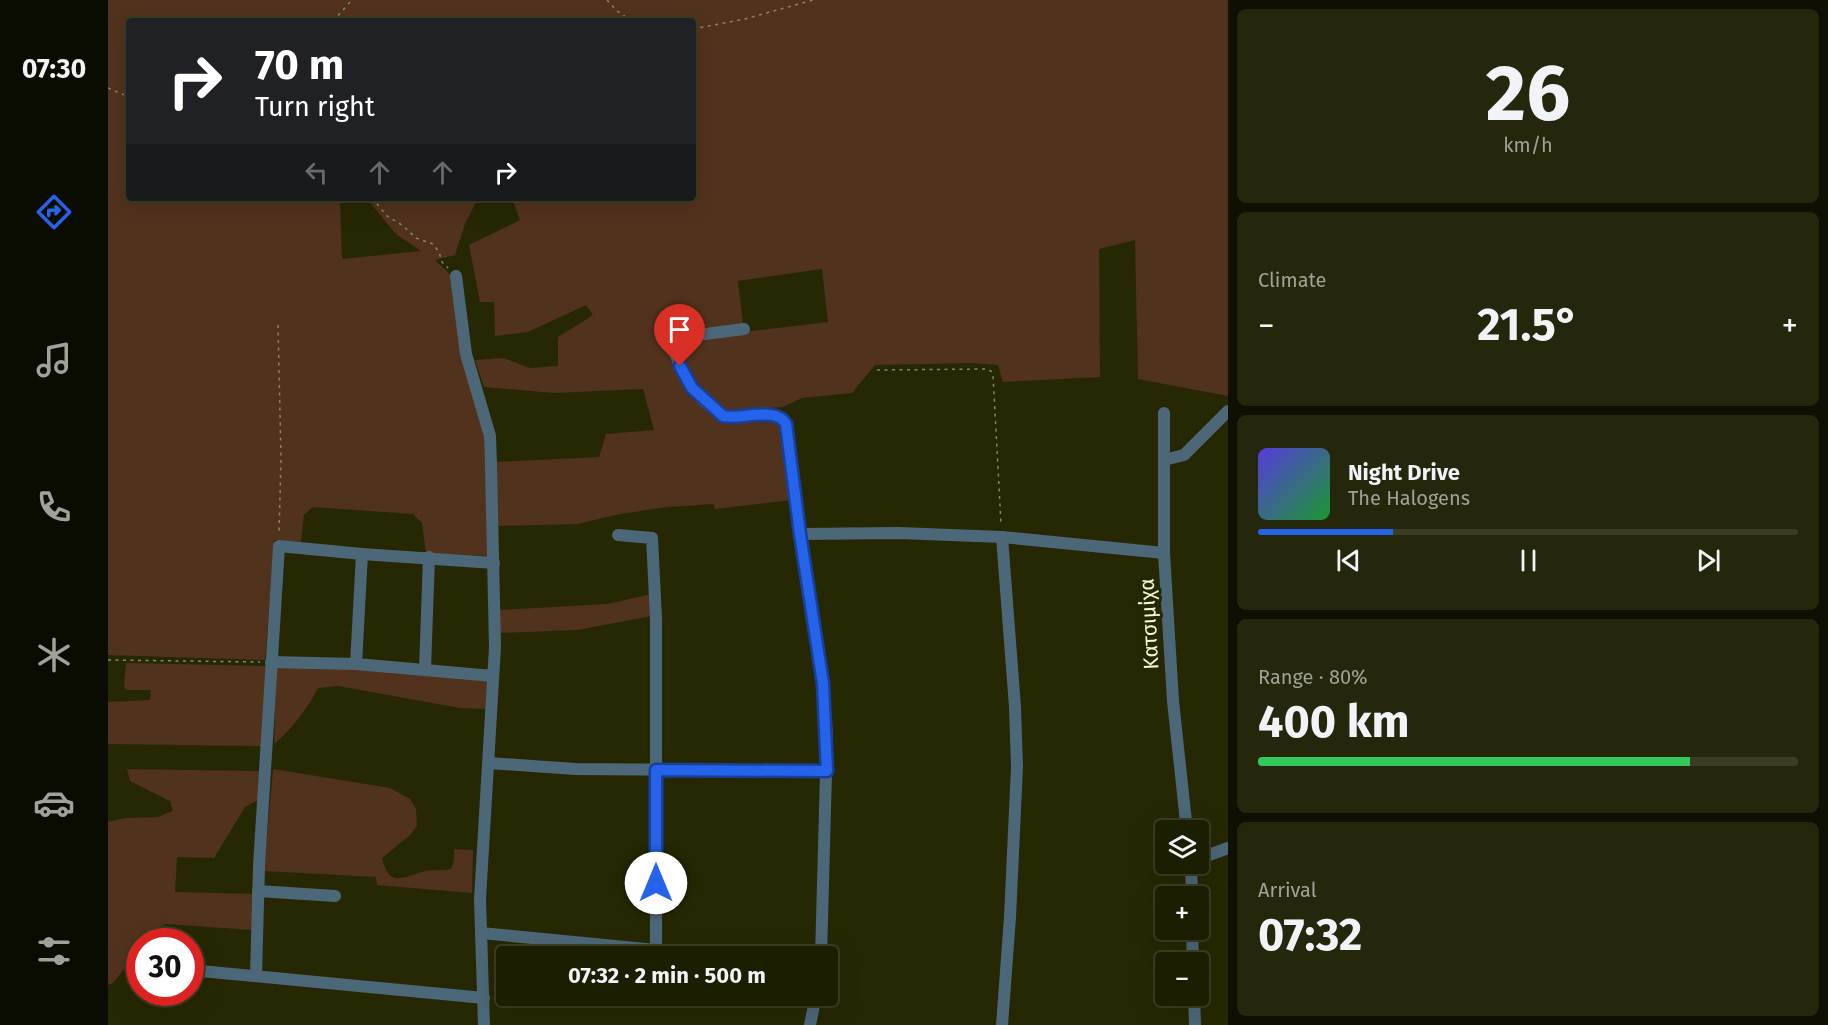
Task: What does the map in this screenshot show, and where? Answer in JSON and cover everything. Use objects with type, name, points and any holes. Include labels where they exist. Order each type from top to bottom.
[{"type":"street","points":[[456,276],[466,354],[490,436],[495,647],[480,899],[484,1025]]},
{"type":"street","points":[[744,329],[681,337],[675,342],[673,348],[692,388],[718,413],[728,417],[774,415],[782,418],[786,424],[823,684],[827,771],[821,946]]},
{"type":"street","points":[[1164,460],[1184,455],[1228,411]]},
{"type":"street","name":"Κατσιμίχα","points":[[1164,413],[1164,553],[1173,701],[1186,820]]},
{"type":"street","points":[[800,534],[899,533],[1002,537],[1164,553]]},
{"type":"street","points":[[618,535],[652,538],[656,618],[656,946]]},
{"type":"street","points":[[1002,537],[1013,674],[1017,767],[1002,1025]]},
{"type":"street","points":[[256,976],[258,891],[279,546],[362,554],[494,562]]},
{"type":"street","points":[[356,664],[362,554]]},
{"type":"street","points":[[424,669],[429,557]]},
{"type":"street","points":[[271,662],[356,664],[493,676]]},
{"type":"street","points":[[489,764],[575,770],[827,771]]},
{"type":"street","points":[[1209,855],[1228,848]]},
{"type":"street","points":[[258,891],[336,896]]},
{"type":"street","points":[[481,933],[615,946]]},
{"type":"street","points":[[204,971],[484,998]]},
{"type":"street","points":[[810,1025],[814,1006]]},
{"type":"street","points":[[1194,1006],[1195,1025]]},
{"type":"path","points":[[336,18],[352,0]]},
{"type":"path","points":[[607,0],[628,18]]},
{"type":"path","points":[[696,28],[745,19],[813,0]]},
{"type":"path","points":[[108,88],[126,96]]},
{"type":"path","points":[[374,201],[387,216],[402,225],[416,238],[433,244],[440,252],[442,262],[456,276]]},
{"type":"path","points":[[278,325],[281,435],[279,546]]},
{"type":"path","points":[[877,370],[985,369],[991,371],[1002,537]]},
{"type":"path","points":[[108,660],[271,662]]},
{"type":"shaded area","points":[[108,0],[1228,0],[1228,396],[1138,379],[1135,240],[1099,249],[1100,377],[1003,382],[998,365],[972,363],[875,365],[852,393],[802,398],[783,407],[728,410],[716,406],[695,387],[680,355],[680,346],[685,339],[828,322],[822,269],[738,281],[743,324],[667,331],[669,351],[711,411],[781,413],[792,500],[715,509],[714,504],[666,507],[615,515],[578,524],[496,526],[496,462],[599,457],[606,434],[654,430],[643,389],[554,393],[484,387],[475,360],[503,358],[530,368],[558,366],[558,337],[593,315],[586,305],[528,332],[495,336],[494,302],[480,302],[469,245],[520,220],[513,201],[696,201],[696,18],[126,18],[126,201],[340,201],[342,259],[421,251],[396,234],[368,201],[476,201],[465,224],[455,255],[435,260],[452,276],[485,439],[489,556],[426,553],[422,523],[413,514],[313,507],[304,515],[301,542],[274,540],[265,660],[108,655]]},
{"type":"shaded area","points":[[651,594],[652,616],[577,630],[500,633],[499,610],[608,604]]},
{"type":"shaded area","points":[[126,663],[266,666],[263,746],[108,744],[108,702],[150,700],[151,690],[126,690],[124,686]]},
{"type":"shaded area","points":[[322,664],[490,681],[487,709],[460,708],[338,686],[318,688],[299,718],[274,744],[276,666]]},
{"type":"shaded area","points":[[127,769],[259,771],[258,800],[245,807],[214,858],[177,857],[175,892],[254,894],[253,930],[165,924],[159,928],[126,928],[126,965],[113,983],[108,985],[108,822],[125,818],[158,817],[173,811],[170,801],[130,781]]},
{"type":"shaded area","points":[[273,769],[390,788],[410,799],[416,809],[417,826],[410,835],[382,858],[388,873],[392,877],[402,878],[425,871],[451,869],[454,849],[473,850],[472,893],[377,885],[376,877],[264,871]]},
{"type":"route","points":[[656,883],[656,770],[827,771],[823,684],[786,424],[782,418],[774,415],[723,416],[692,388],[680,366]]}]
